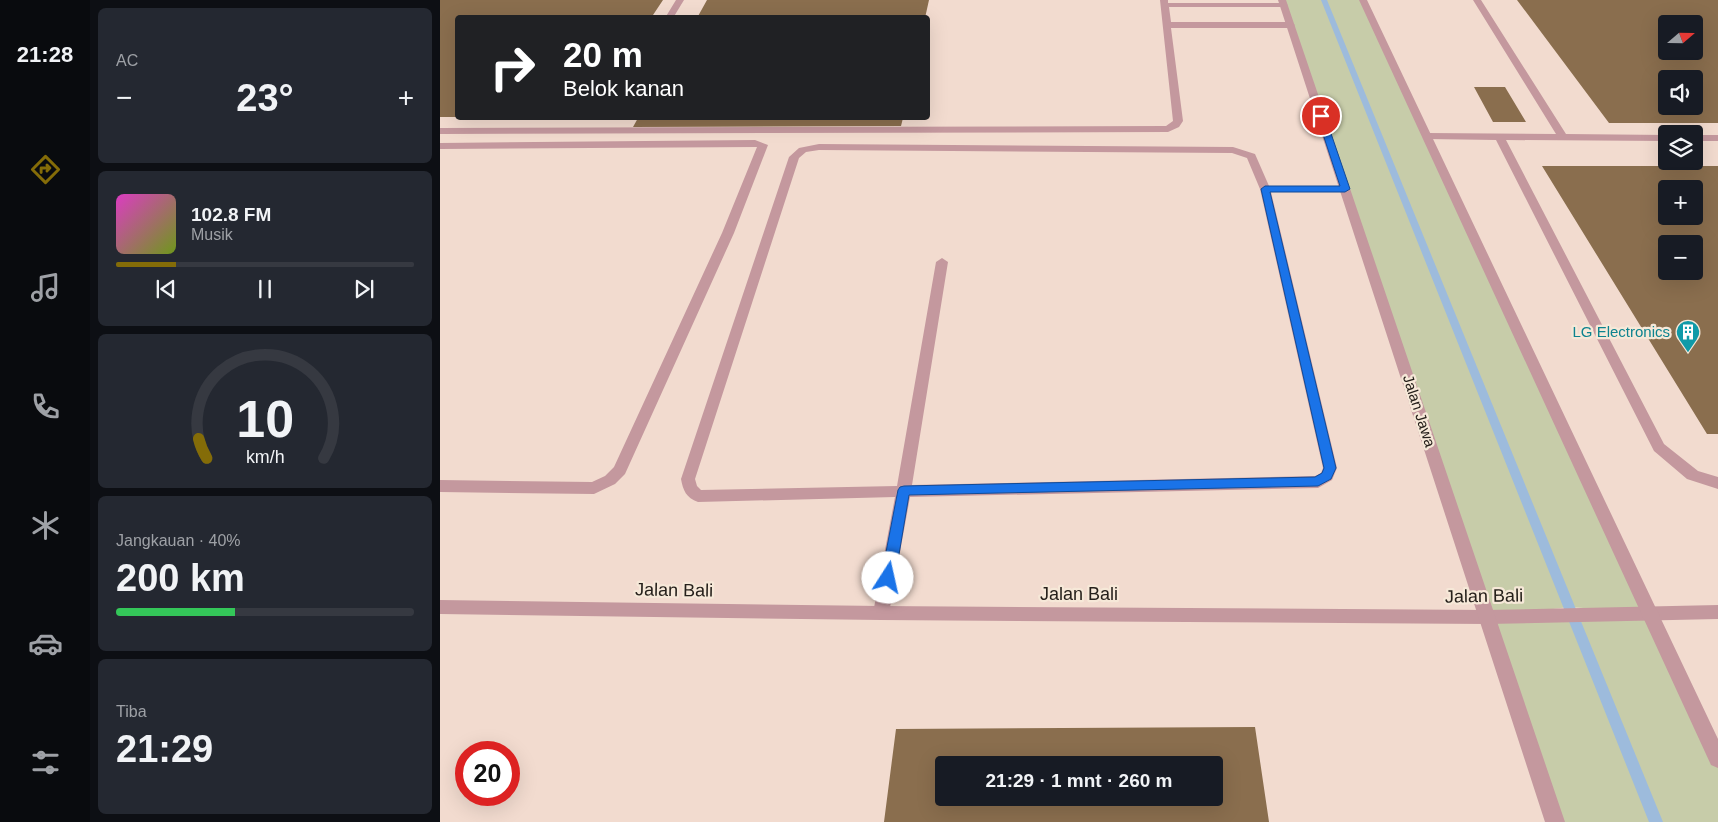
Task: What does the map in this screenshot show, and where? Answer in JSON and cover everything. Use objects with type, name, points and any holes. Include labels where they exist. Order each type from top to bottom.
[{"type":"street","points":[[670,15],[680,0]]},
{"type":"street","points":[[1363,0],[1718,759]]},
{"type":"street","points":[[1477,0],[1563,138]]},
{"type":"street","points":[[440,131],[1168,129],[1176,125],[1178,121],[1164,2],[1283,3]]},
{"type":"street","name":"Jalan Jawa","points":[[1283,3],[1555,822]]},
{"type":"street","points":[[1167,25],[1290,25]]},
{"type":"street","points":[[594,131],[601,120]]},
{"type":"street","points":[[1658,138],[1500,137],[1659,447],[1683,470],[1704,482],[1718,483]]},
{"type":"street","points":[[1703,138],[1718,138]]},
{"type":"street","points":[[440,146],[756,143],[763,145],[728,233],[620,470],[610,480],[594,488],[440,486]]},
{"type":"street","points":[[820,147],[1233,150],[1251,156],[1265,189],[1330,468],[1327,476],[1318,482],[904,490],[698,496],[690,489],[688,479],[794,157],[803,150],[820,147]]},
{"type":"street","points":[[1265,189],[1345,189]]},
{"type":"street","points":[[881,613],[904,490],[942,262]]},
{"type":"street","name":"Jalan Bali","points":[[440,607],[881,613],[1487,616],[1718,612]]},
{"type":"lane","points":[[1427,136],[1500,137]]},
{"type":"shaded area","points":[[440,0],[1718,0],[1718,822],[440,822]]},
{"type":"green space","points":[[1282,0],[1362,0],[1718,759],[1718,822],[1555,822]],"holes":[[[1569,607],[1641,612],[1495,616]]]},
{"type":"building","points":[[440,0],[663,0],[653,15],[455,15],[455,117],[440,117]]},
{"type":"building","points":[[707,0],[929,0],[926,15],[699,15]]},
{"type":"building","points":[[1517,0],[1718,0],[1718,123],[1609,123]]},
{"type":"building","points":[[1474,87],[1505,87],[1526,122],[1493,122]]},
{"type":"building","points":[[637,120],[902,120],[901,126],[633,127]]},
{"type":"building","name":"LG Electronics","points":[[1542,166],[1658,166],[1658,170],[1703,170],[1703,166],[1718,166],[1718,434],[1707,434]]},
{"type":"building","points":[[1255,727],[1269,822],[884,822],[896,729]]},
{"type":"waterway","points":[[1324,0],[1656,822]]},
{"type":"place","name":"LG Electronics","points":[[1688,353]]},
{"type":"route","points":[[888,578],[904,490],[1318,482],[1327,476],[1330,468],[1265,189],[1345,189],[1321,116]]}]
